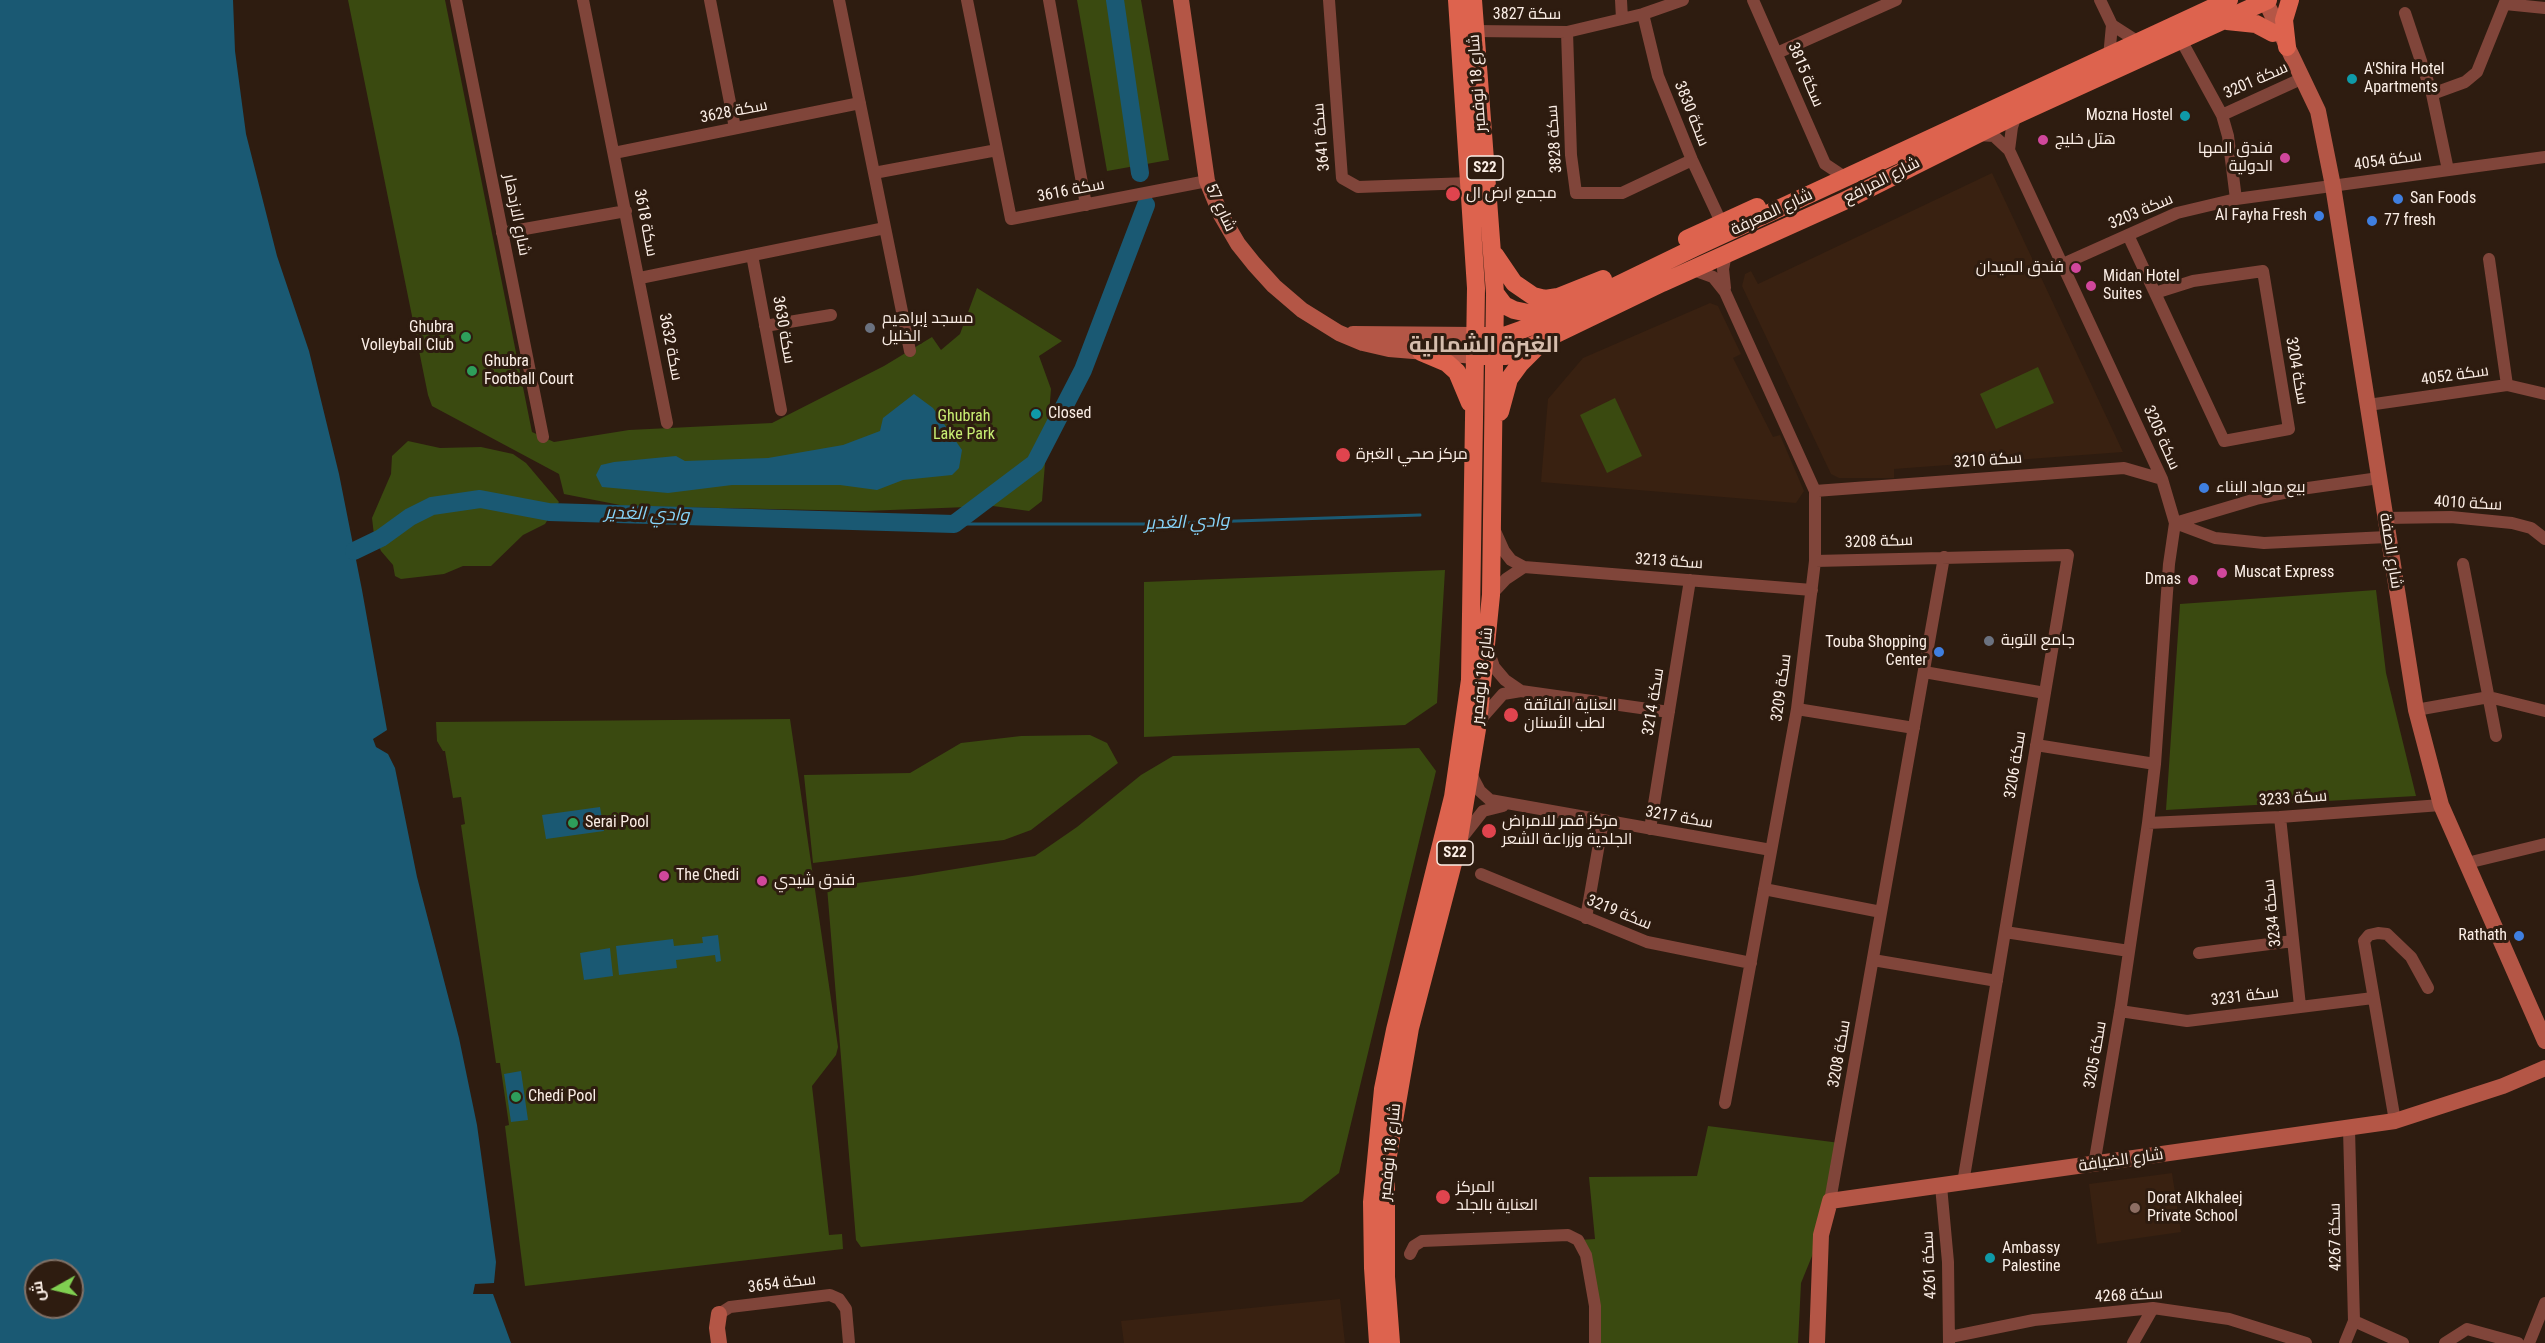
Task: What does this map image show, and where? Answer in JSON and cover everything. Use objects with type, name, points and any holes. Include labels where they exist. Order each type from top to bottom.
[{"type":"main road","name":"شارع 18 نوفمبر","points":[[1378,1343],[1372,1202],[1383,1089],[1395,1030],[1453,797],[1470,680],[1476,288],[1457,0]]},
{"type":"main road","name":"شارع 18 نوفمبر","points":[[1391,1343],[1386,1277],[1386,1167],[1410,1028],[1458,844],[1478,723],[1491,595],[1494,293],[1473,0]]},
{"type":"main road","name":"شارع المعرفة","points":[[1476,336],[1495,336],[1518,332],[1535,325],[1571,306],[2229,0]]},
{"type":"main road","points":[[2287,47],[2284,20],[2290,0]]},
{"type":"main road","name":"شارع المرافع","points":[[1495,357],[1519,352],[1548,339],[1691,269],[1844,201],[2016,115],[2226,21],[2263,1]]},
{"type":"main road","points":[[2226,21],[2256,24],[2273,33]]},
{"type":"main road","points":[[1492,249],[1514,284],[1533,296],[1545,299],[1558,297],[1617,273],[1721,222],[1782,196],[1811,195]]},
{"type":"main road","points":[[1494,293],[1504,305],[1528,313],[1542,313],[1571,306]]},
{"type":"main road","points":[[1492,447],[1509,379],[1520,363],[1548,339]]},
{"type":"main road","points":[[1421,352],[1447,363],[1457,372],[1475,418]]},
{"type":"main road","points":[[1475,356],[1495,357]]},
{"type":"main road","points":[[1372,1343],[1375,1302]]},
{"type":"street","name":"شارع الازدهار","points":[[456,0],[543,437]]},
{"type":"street","name":"سكة 3618","points":[[583,0],[640,278],[885,228]]},
{"type":"street","points":[[710,0],[735,128]]},
{"type":"street","points":[[839,0],[909,351]]},
{"type":"street","name":"سكة 3616","points":[[967,0],[1011,219],[1207,181]]},
{"type":"street","points":[[1049,0],[1086,205]]},
{"type":"street","name":"شارع 57","points":[[1180,0],[1207,181],[1221,215],[1238,244],[1288,300],[1339,333],[1379,348],[1475,356]]},
{"type":"street","name":"سكة 3641","points":[[1329,0],[1342,178],[1358,187],[1469,183]]},
{"type":"street","points":[[1621,0],[1622,19]]},
{"type":"street","name":"سكة 3827","points":[[1474,32],[1567,32],[1643,14],[1683,0]]},
{"type":"street","name":"سكة 3815","points":[[1753,0],[1825,164]]},
{"type":"street","points":[[2100,0],[2112,25],[2109,57]]},
{"type":"street","points":[[1777,53],[1892,1]]},
{"type":"street","name":"شارع الصفة","points":[[2263,1],[2273,33],[2287,47]]},
{"type":"street","name":"شارع الصفة","points":[[2263,1],[2318,111],[2333,186],[2416,710],[2441,804],[2545,1041]]},
{"type":"street","points":[[2432,94],[2469,80],[2477,72],[2506,2],[2545,8]]},
{"type":"street","points":[[2405,13],[2432,94],[2448,170]]},
{"type":"street","name":"سكة 3830","points":[[1643,14],[1658,76],[1692,160],[1721,222]]},
{"type":"street","points":[[2112,25],[2140,43]]},
{"type":"street","name":"سكة 3828","points":[[1567,32],[1571,155],[1576,193],[1622,193],[1692,160]]},
{"type":"street","name":"سكة 3201","points":[[2181,40],[2222,115],[2228,136],[2236,199]]},
{"type":"street","name":"سكة 3201","points":[[2222,115],[2303,78]]},
{"type":"street","name":"سكة 3628","points":[[614,153],[860,103]]},
{"type":"street","points":[[2010,150],[2012,127],[2016,115]]},
{"type":"street","points":[[1976,135],[1994,136],[2010,150]]},
{"type":"street","points":[[874,173],[997,150]]},
{"type":"street","name":"سكة 3205","points":[[2010,150],[2162,479],[2175,523],[2169,564],[2155,764],[2148,823],[2094,1165]]},
{"type":"street","name":"سكة 4054","points":[[2236,199],[2545,157]]},
{"type":"street","points":[[1811,195],[1824,179],[1825,164],[1843,176],[1855,175]]},
{"type":"street","name":"سكة 3203","points":[[2063,264],[2177,213],[2236,199]]},
{"type":"street","points":[[502,233],[626,211]]},
{"type":"street","name":"سكة 3204","points":[[2128,236],[2224,441],[2289,429],[2263,272],[2193,281],[2155,292]]},
{"type":"street","name":"سكة 3209","points":[[1725,292],[1722,269],[1726,254]]},
{"type":"street","name":"سكة 3630","points":[[752,255],[781,411]]},
{"type":"street","points":[[2489,259],[2507,385]]},
{"type":"street","name":"سكة 3209","points":[[1691,269],[1713,277],[1725,292],[1815,491],[1815,561],[1797,709],[1725,1103]]},
{"type":"street","name":"سكة 3632","points":[[640,278],[667,423]]},
{"type":"street","points":[[765,327],[831,315]]},
{"type":"street","points":[[1339,333],[1476,336]]},
{"type":"street","name":"سكة 4052","points":[[2368,405],[2507,385],[2545,394]]},
{"type":"street","name":"سكة 3210","points":[[1815,491],[2124,468],[2162,479]]},
{"type":"street","points":[[2175,523],[2256,499],[2308,488],[2379,478]]},
{"type":"street","name":"سكة 4010","points":[[2384,518],[2451,517],[2512,523],[2531,528],[2545,539]]},
{"type":"street","points":[[2175,523],[2215,538],[2264,543],[2387,537]]},
{"type":"street","points":[[1491,595],[1506,579],[1524,567],[1511,560],[1504,551],[1493,525]]},
{"type":"street","name":"سكة 3208","points":[[1815,561],[2068,555]]},
{"type":"street","name":"سكة 3206","points":[[1963,1183],[2068,555]]},
{"type":"street","name":"سكة 3208","points":[[1830,1201],[1944,557]]},
{"type":"street","points":[[2463,564],[2496,736]]},
{"type":"street","name":"سكة 3213","points":[[1524,567],[1812,590]]},
{"type":"street","name":"سكة 3214","points":[[1650,830],[1690,580]]},
{"type":"street","points":[[1487,646],[1494,667],[1505,680],[1521,691]]},
{"type":"street","points":[[1924,672],[2045,693]]},
{"type":"street","points":[[1478,723],[1503,694],[1521,691],[1669,712]]},
{"type":"street","points":[[2416,710],[2489,697],[2545,711]]},
{"type":"street","points":[[1797,709],[1914,728]]},
{"type":"street","points":[[2037,745],[2155,764]]},
{"type":"street","name":"سكة 3217","points":[[1470,772],[1480,791],[1490,800],[1771,850]]},
{"type":"street","name":"سكة 3233","points":[[2148,823],[2280,817],[2441,804]]},
{"type":"street","name":"سكة 3217","points":[[1458,844],[1483,811],[1511,805]]},
{"type":"street","name":"سكة 3234","points":[[2280,817],[2300,1006]]},
{"type":"street","points":[[1586,918],[1603,821]]},
{"type":"street","points":[[2467,863],[2545,844]]},
{"type":"street","name":"سكة 3219","points":[[1481,874],[1647,942],[1751,963]]},
{"type":"street","points":[[1764,889],[1881,912]]},
{"type":"street","points":[[2006,932],[2129,951]]},
{"type":"street","points":[[2395,1121],[2364,941],[2369,935],[2388,934],[2411,957],[2428,988]]},
{"type":"street","points":[[2199,953],[2293,941]]},
{"type":"street","points":[[1873,960],[1997,981]]},
{"type":"street","name":"سكة 3231","points":[[2120,1011],[2187,1021],[2373,998]]},
{"type":"street","name":"شارع الضيافة","points":[[1830,1201],[2395,1121],[2503,1086],[2545,1068]]},
{"type":"street","name":"سكة 4267","points":[[2345,1343],[2354,1321],[2349,1129]]},
{"type":"street","name":"سكة 4261","points":[[1941,1186],[1948,1262],[1950,1340]]},
{"type":"street","points":[[1817,1343],[1821,1235],[1830,1201]]},
{"type":"street","points":[[1410,1254],[1414,1246],[1422,1241],[1568,1235],[1578,1240],[1586,1256],[1595,1306],[1595,1343]]},
{"type":"street","name":"سكة 3654","points":[[720,1314],[730,1307],[830,1295],[839,1299],[846,1309],[849,1343]]},
{"type":"street","points":[[2529,1343],[2545,1303]]},
{"type":"street","points":[[2133,1343],[2153,1308]]},
{"type":"street","name":"سكة 4268","points":[[1950,1340],[2034,1320],[2153,1308],[2229,1319],[2306,1343]]},
{"type":"street","points":[[719,1343],[717,1328],[720,1314]]},
{"type":"street","points":[[2354,1321],[2403,1343]]},
{"type":"street","points":[[2445,1343],[2467,1329],[2480,1338],[2518,1343]]},
{"type":"shaded area","points":[[1992,173],[2123,452],[1894,469],[1894,478],[1839,478],[1831,474],[1742,286],[1745,274],[1751,271],[1758,284]]},
{"type":"shaded area","points":[[1710,303],[1718,306],[1741,354],[1733,358],[1773,437],[1780,435],[1804,491],[1796,503],[1541,482],[1548,399],[1583,358]]},
{"type":"shaded area","name":"Dorat Alkhaleej Private School","points":[[2172,1173],[2181,1232],[2097,1244],[2089,1184]]},
{"type":"shaded area","points":[[1340,1299],[1345,1343],[1124,1343],[1121,1321]]},
{"type":"green space","name":"Ghubrah Lake Park","points":[[348,0],[445,0],[532,432],[554,442],[629,430],[772,423],[884,366],[932,337],[941,350],[960,334],[977,288],[1062,341],[1039,356],[1051,389],[1042,501],[1029,511],[993,506],[865,511],[625,506],[564,494],[559,474],[432,406]]},
{"type":"green space","points":[[1077,0],[1141,0],[1169,160],[1107,171]]},
{"type":"green space","points":[[2038,367],[2054,403],[1996,429],[1980,394]]},
{"type":"green space","points":[[1615,398],[1642,456],[1607,473],[1580,415]]},
{"type":"green space","points":[[408,441],[440,448],[481,447],[513,454],[526,463],[559,502],[545,524],[523,535],[491,566],[463,566],[444,574],[401,579],[395,576],[393,565],[381,551],[374,535],[372,518],[391,474],[392,456]]},
{"type":"green space","points":[[1445,570],[1437,703],[1405,725],[1144,737],[1144,582]]},
{"type":"green space","points":[[2376,590],[2386,673],[2416,796],[2166,810],[2180,604]]},
{"type":"green space","name":"The Chedi","points":[[790,719],[838,1047],[836,1055],[812,1086],[829,1235],[842,1234],[843,1249],[525,1286],[505,1126],[509,1125],[500,1063],[496,1063],[461,825],[465,824],[461,797],[453,798],[445,751],[437,741],[436,722]]},
{"type":"green space","points":[[1090,735],[1107,743],[1118,763],[1031,830],[1004,840],[813,863],[804,775],[910,773],[961,743],[1021,736]]},
{"type":"green space","points":[[1419,748],[1436,771],[1339,1173],[1302,1202],[861,1247],[856,1240],[827,887],[1035,856],[1077,827],[1141,775],[1173,756]]},
{"type":"green space","points":[[1708,1126],[1840,1143],[1821,1234],[1801,1283],[1798,1343],[1595,1343],[1579,1240],[1595,1239],[1589,1177],[1697,1176]]},
{"type":"water","points":[[0,0],[233,0],[235,51],[246,134],[277,256],[309,351],[339,474],[362,590],[387,730],[373,739],[376,747],[388,754],[395,768],[417,877],[459,1038],[477,1125],[496,1262],[494,1283],[475,1284],[473,1294],[493,1294],[511,1343],[0,1343]]},
{"type":"water","points":[[914,394],[933,408],[962,450],[959,468],[952,475],[903,480],[877,490],[840,485],[732,485],[668,493],[602,487],[596,475],[601,465],[614,462],[676,456],[685,461],[768,458],[843,445],[880,431],[883,418]]},
{"type":"water","name":"Serai Pool","points":[[600,807],[604,831],[546,839],[542,815]]},
{"type":"water","points":[[718,935],[721,961],[716,962],[715,955],[676,960],[677,968],[619,975],[616,946],[673,939],[674,946],[703,943],[702,937]]},
{"type":"water","points":[[610,948],[613,976],[584,980],[580,953]]},
{"type":"water","name":"Chedi Pool","points":[[521,1071],[528,1120],[511,1122],[504,1074]]},
{"type":"waterway","name":"وادي الغدير","points":[[1115,0],[1140,173]]},
{"type":"waterway","name":"وادي الغدير","points":[[354,551],[381,538],[410,517],[432,506],[480,499],[549,512],[954,524],[1035,463],[1083,370],[1146,205]]},
{"type":"waterway","name":"وادي الغدير","points":[[954,524],[1144,524],[1420,515]]},
{"type":"place","name":"A'Shira Hotel Apartments","points":[[2352,79]]},
{"type":"place","name":"Mozna Hostel","points":[[2185,116]]},
{"type":"place","name":"هتل خلیج","points":[[2043,140]]},
{"type":"place","name":"فندق المها الدولية","points":[[2285,158]]},
{"type":"place","name":"مجمع ارض ال","points":[[1453,194]]},
{"type":"place","name":"San Foods","points":[[2398,199]]},
{"type":"place","name":"Al Fayha Fresh","points":[[2319,216]]},
{"type":"place","name":"77 fresh","points":[[2372,221]]},
{"type":"place","name":"فندق الميدان","points":[[2076,268]]},
{"type":"place","name":"Midan Hotel Suites","points":[[2091,286]]},
{"type":"place","name":"مسجد إبراهيم الخليل","points":[[870,328]]},
{"type":"place","name":"Ghubra Volleyball Club","points":[[466,337]]},
{"type":"place","name":"Ghubra Football Court","points":[[472,371]]},
{"type":"place","name":"Closed","points":[[1036,414]]},
{"type":"place","name":"مركز صحي الغبرة","points":[[1343,455]]},
{"type":"place","name":"بيع مواد البناء","points":[[2204,488]]},
{"type":"place","name":"Muscat Express","points":[[2222,573]]},
{"type":"place","name":"Dmas","points":[[2193,580]]},
{"type":"place","name":"جامع التوبة","points":[[1989,641]]},
{"type":"place","name":"Touba Shopping Center","points":[[1939,652]]},
{"type":"place","name":"العناية الفائقة لطب الأسنان","points":[[1511,715]]},
{"type":"place","name":"Serai Pool","points":[[573,823]]},
{"type":"place","name":"مركز قمر للامراض الجلدية وزراعة الشعر","points":[[1489,831]]},
{"type":"place","name":"The Chedi","points":[[664,876]]},
{"type":"place","name":"فندق شيدي","points":[[762,881]]},
{"type":"place","name":"Rathath","points":[[2519,936]]},
{"type":"place","name":"Chedi Pool","points":[[516,1097]]},
{"type":"place","name":"المركز العناية بالجلد","points":[[1443,1197]]},
{"type":"place","name":"Dorat Alkhaleej Private School","points":[[2135,1208]]},
{"type":"place","name":"Ambassy Palestine","points":[[1990,1258]]},
{"type":"district","name":"الغبرة الشمالية","points":[[1484,346]]}]
